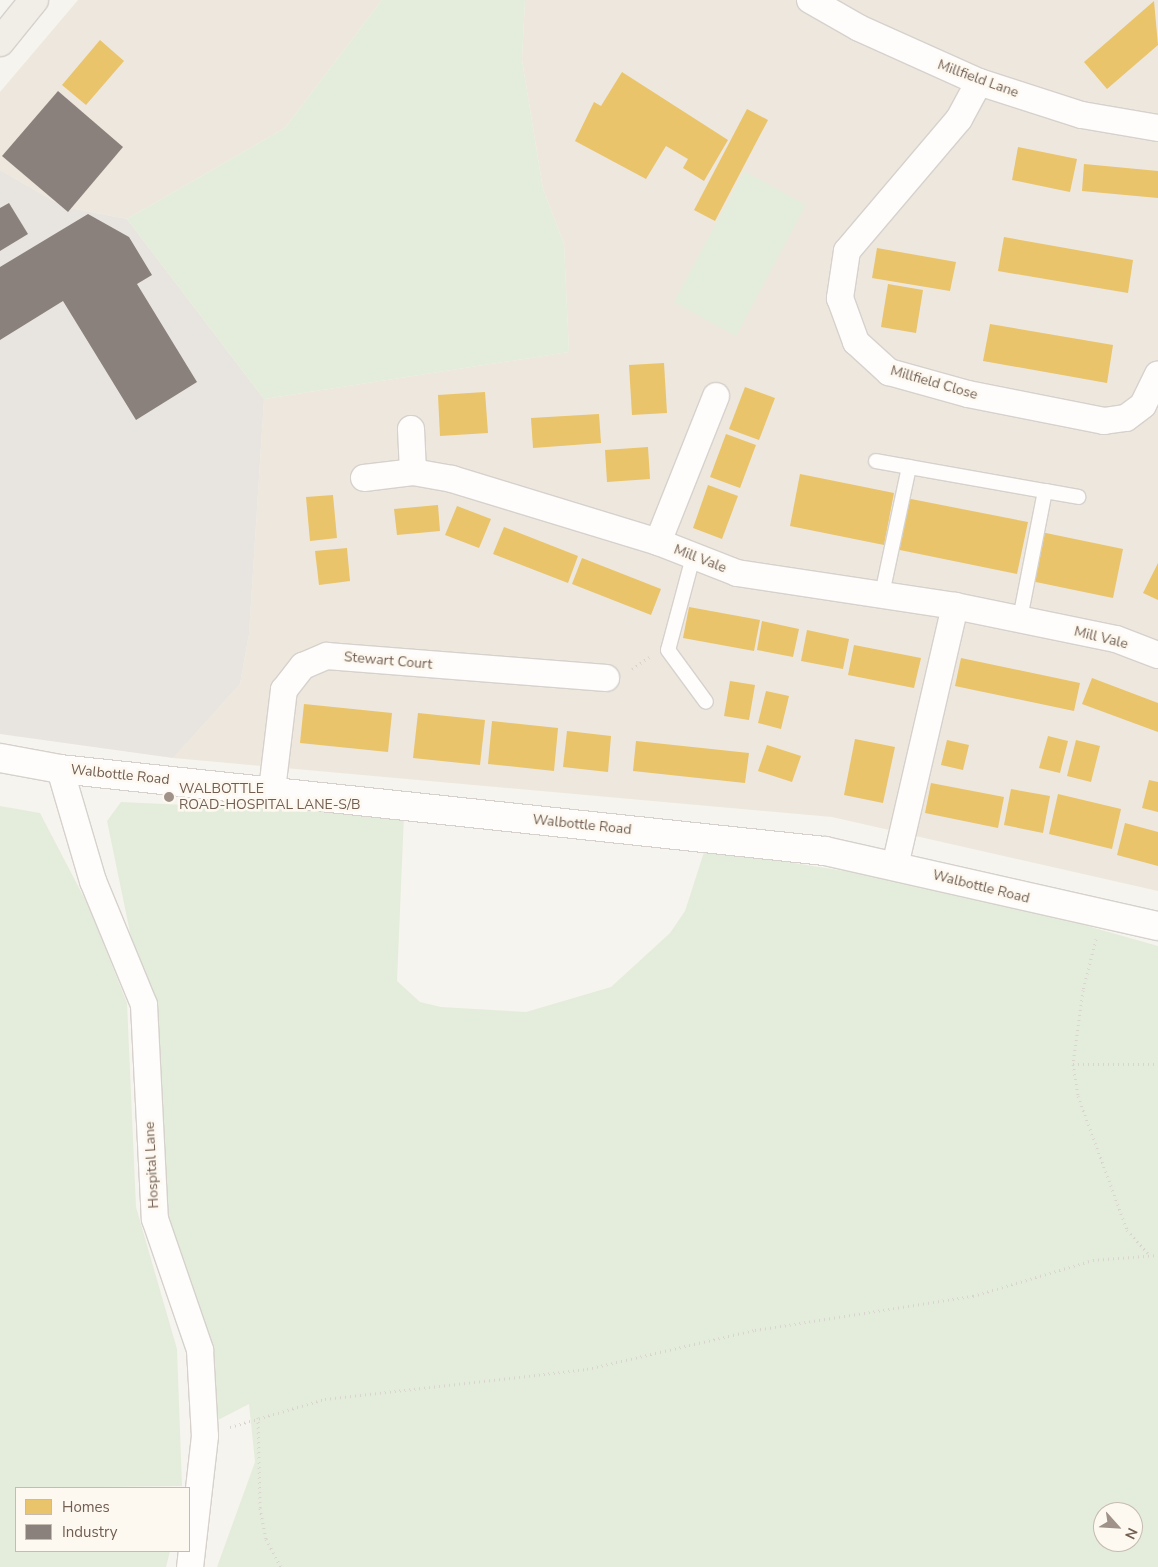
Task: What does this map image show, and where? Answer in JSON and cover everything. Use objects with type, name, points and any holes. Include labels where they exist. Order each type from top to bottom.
[{"type":"main road","points":[[0,42],[34,0]]},
{"type":"street","name":"Millfield Lane","points":[[810,0],[859,28],[979,82],[1082,115],[1158,128]]},
{"type":"street","name":"Millfield Close","points":[[979,82],[954,126],[847,250],[840,273],[840,298],[856,342],[889,372],[968,394],[1104,420],[1126,418],[1144,405],[1158,374]]},
{"type":"street","points":[[658,542],[716,396]]},
{"type":"street","points":[[411,429],[413,472]]},
{"type":"street","name":"Mill Vale","points":[[364,478],[413,472],[452,478],[658,542],[736,573],[955,606],[1116,640],[1158,656]]},
{"type":"street","points":[[896,866],[955,606]]},
{"type":"street","name":"Stewart Court","points":[[272,790],[284,690],[303,666],[327,656],[606,678]]},
{"type":"street","name":"Walbottle Road","points":[[0,758],[60,769],[272,790],[825,851],[1158,926]]},
{"type":"street","name":"Hospital Lane","points":[[60,769],[93,881],[144,1005],[155,1219],[200,1350],[205,1436],[190,1567]]},
{"type":"lane","points":[[876,461],[1078,497]]},
{"type":"lane","points":[[882,594],[909,466]]},
{"type":"lane","points":[[1020,619],[1045,491]]},
{"type":"lane","points":[[693,557],[668,650],[706,702]]},
{"type":"path","points":[[606,678],[636,668],[659,645],[668,650]]},
{"type":"path","points":[[1102,914],[1083,990],[1073,1064],[1078,1096],[1128,1230],[1149,1253]]},
{"type":"path","points":[[1073,1064],[1158,1064]]},
{"type":"path","points":[[205,1436],[258,1417],[325,1399],[587,1369],[755,1330],[964,1298],[1093,1260],[1149,1253],[1158,1255]]},
{"type":"path","points":[[258,1417],[260,1508],[266,1539],[281,1567]]},
{"type":"shaded area","points":[[78,0],[382,0],[285,128],[127,219],[64,207],[0,170],[0,92]]},
{"type":"shaded area","points":[[525,0],[1158,0],[1158,891],[832,817],[173,758],[240,684],[249,634],[264,399],[569,352],[564,244],[543,189],[522,60]]},
{"type":"shaded area","points":[[0,170],[64,207],[127,219],[264,399],[249,634],[240,684],[173,758],[0,734]]},
{"type":"green space","points":[[382,0],[525,0],[522,60],[543,189],[564,244],[569,352],[264,399],[127,219],[285,128]]},
{"type":"green space","points":[[744,171],[806,205],[736,336],[674,302]]},
{"type":"green space","points":[[121,802],[404,815],[397,981],[420,1002],[441,1007],[526,1012],[611,987],[670,933],[685,911],[705,849],[953,888],[1158,946],[1158,1567],[217,1567],[255,1462],[249,1404],[216,1421],[169,1223],[154,1000],[133,947],[107,821]]},
{"type":"green space","points":[[0,806],[40,813],[89,907],[127,1003],[136,1207],[177,1349],[182,1486],[15,1487],[15,1552],[170,1552],[166,1567],[0,1567]]},
{"type":"building: Homes","points":[[1154,1],[1158,45],[1107,89],[1084,62]]},
{"type":"building: Homes","points":[[100,40],[124,61],[86,105],[62,85]]},
{"type":"building: Homes","points":[[622,72],[728,140],[704,181],[683,168],[688,159],[666,146],[646,179],[575,141],[594,102],[601,106]]},
{"type":"building: Homes","points":[[747,109],[768,120],[715,221],[694,210]]},
{"type":"building: Homes","points":[[1018,147],[1077,159],[1070,192],[1012,180]]},
{"type":"building: Homes","points":[[1084,164],[1158,171],[1158,198],[1082,191]]},
{"type":"building: Homes","points":[[1004,237],[1133,260],[1128,293],[998,271]]},
{"type":"building: Homes","points":[[877,248],[956,262],[950,291],[872,278]]},
{"type":"building: Homes","points":[[888,284],[923,290],[916,333],[881,327]]},
{"type":"building: Homes","points":[[990,324],[1113,345],[1107,383],[983,361]]},
{"type":"building: Homes","points":[[664,363],[667,413],[632,415],[629,365]]},
{"type":"building: Homes","points":[[745,387],[775,398],[759,440],[729,429]]},
{"type":"building: Homes","points":[[485,392],[488,433],[440,436],[438,395]]},
{"type":"building: Homes","points":[[599,414],[601,443],[533,448],[531,418]]},
{"type":"building: Homes","points":[[726,434],[756,445],[740,488],[710,477]]},
{"type":"building: Homes","points":[[648,447],[650,479],[607,482],[605,450]]},
{"type":"building: Homes","points":[[800,474],[894,493],[884,545],[790,526]]},
{"type":"building: Homes","points":[[708,485],[738,496],[722,539],[693,528]]},
{"type":"building: Homes","points":[[333,495],[337,538],[310,541],[306,497]]},
{"type":"building: Homes","points":[[906,498],[1028,522],[1017,574],[895,549]]},
{"type":"building: Homes","points":[[438,505],[440,531],[397,535],[394,509]]},
{"type":"building: Homes","points":[[457,506],[491,519],[479,548],[445,535]]},
{"type":"building: Homes","points":[[504,527],[578,556],[568,583],[493,554]]},
{"type":"building: Homes","points":[[1041,532],[1123,549],[1113,598],[1031,581]]},
{"type":"building: Homes","points":[[347,548],[350,581],[319,585],[315,551]]},
{"type":"building: Homes","points":[[582,558],[661,589],[651,615],[572,584]]},
{"type":"building: Homes","points":[[1158,563],[1158,600],[1143,593]]},
{"type":"building: Homes","points":[[689,607],[760,620],[754,651],[683,638]]},
{"type":"building: Homes","points":[[762,621],[799,629],[793,657],[757,650]]},
{"type":"building: Homes","points":[[807,630],[849,639],[843,669],[801,661]]},
{"type":"building: Homes","points":[[854,645],[921,658],[914,688],[848,675]]},
{"type":"building: Homes","points":[[961,658],[1080,683],[1074,711],[955,686]]},
{"type":"building: Homes","points":[[1092,678],[1158,703],[1158,732],[1082,704]]},
{"type":"building: Homes","points":[[730,681],[755,685],[749,720],[724,716]]},
{"type":"building: Homes","points":[[766,691],[789,696],[781,729],[758,723]]},
{"type":"building: Homes","points":[[304,704],[392,713],[388,752],[300,743]]},
{"type":"building: Homes","points":[[418,713],[485,720],[480,765],[413,758]]},
{"type":"building: Homes","points":[[492,721],[558,728],[554,771],[488,764]]},
{"type":"building: Homes","points":[[567,731],[611,736],[608,772],[563,767]]},
{"type":"building: Homes","points":[[1048,736],[1068,741],[1060,773],[1039,768]]},
{"type":"building: Homes","points":[[855,739],[895,747],[883,803],[844,795]]},
{"type":"building: Homes","points":[[947,740],[969,745],[963,770],[941,765]]},
{"type":"building: Homes","points":[[1076,740],[1100,746],[1091,782],[1067,776]]},
{"type":"building: Homes","points":[[636,741],[749,753],[745,783],[633,771]]},
{"type":"building: Homes","points":[[767,745],[801,756],[792,782],[758,771]]},
{"type":"building: Homes","points":[[1149,780],[1158,782],[1158,812],[1142,808]]},
{"type":"building: Homes","points":[[931,783],[1004,797],[998,828],[925,813]]},
{"type":"building: Homes","points":[[1011,789],[1050,796],[1043,833],[1004,825]]},
{"type":"building: Homes","points":[[1058,794],[1121,809],[1112,849],[1049,834]]},
{"type":"building: Homes","points":[[1125,823],[1158,832],[1158,866],[1117,855]]},
{"type":"building: Industry","points":[[58,91],[123,147],[68,212],[2,156]]},
{"type":"building: Industry","points":[[9,203],[28,234],[0,251],[0,208]]},
{"type":"building: Industry","points":[[88,214],[129,237],[152,275],[137,284],[197,382],[136,420],[63,301],[0,340],[0,267]]},
{"type":"place","name":"WALBOTTLE ROAD-HOSPITAL LANE-S/B","points":[[169,797]]}]
